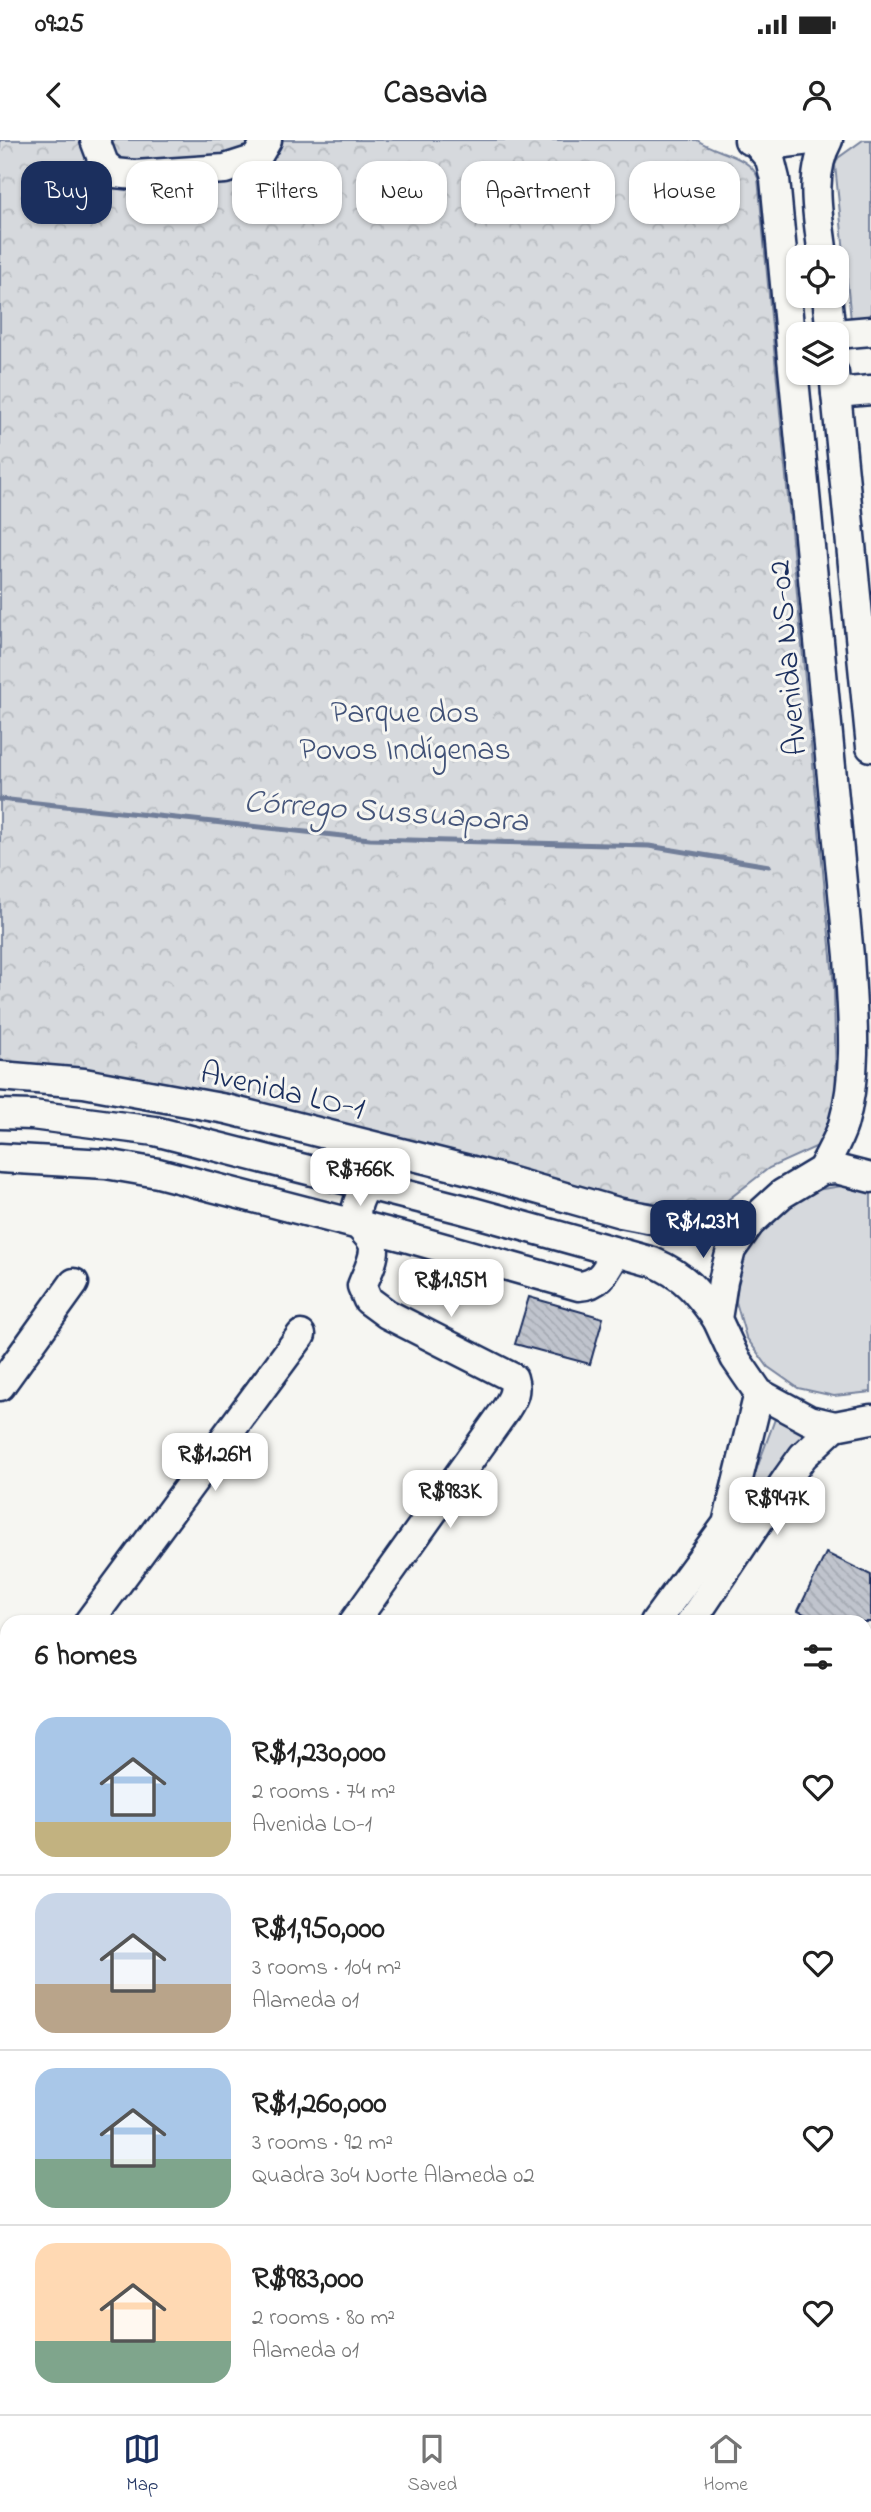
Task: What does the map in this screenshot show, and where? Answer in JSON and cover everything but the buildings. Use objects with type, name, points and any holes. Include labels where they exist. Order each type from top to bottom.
[{"type":"street","points":[[94,140],[104,164],[115,173],[135,175],[225,169],[256,159],[267,140]]},
{"type":"street","name":"Avenida NS-02","points":[[752,141],[782,144],[810,140]]},
{"type":"street","points":[[822,245],[816,184],[818,163],[828,140]]},
{"type":"street","name":"Avenida NS-02","points":[[752,141],[770,159],[775,178],[847,930],[852,1020],[850,1088],[842,1128],[822,1170]]},
{"type":"street","points":[[849,333],[871,331]]},
{"type":"street","points":[[835,385],[866,637],[871,747]]},
{"type":"street","points":[[845,385],[871,390]]},
{"type":"street","name":"Avenida LO-1","points":[[0,1076],[84,1083],[226,1109],[473,1171],[621,1213],[693,1227],[750,1223]]},
{"type":"street","points":[[0,1114],[32,1115],[168,1134],[367,1184],[653,1262],[676,1272],[696,1289],[717,1319],[735,1358],[759,1393],[809,1420],[835,1426],[871,1419]]},
{"type":"street","points":[[106,1164],[115,1126]]},
{"type":"street","points":[[158,1173],[168,1134]]},
{"type":"street","points":[[0,1158],[106,1164],[158,1173],[405,1237],[579,1286],[589,1286],[600,1279],[616,1252]]},
{"type":"street","points":[[717,1319],[731,1250],[750,1223],[782,1194],[822,1170],[836,1169],[871,1178]]},
{"type":"street","points":[[359,1615],[506,1409],[514,1396],[515,1386],[513,1378],[387,1314],[368,1300],[362,1286],[372,1262],[374,1248],[370,1236],[360,1225],[356,1205],[367,1184]]},
{"type":"street","points":[[405,1237],[414,1197]]},
{"type":"street","points":[[0,1386],[74,1283]]},
{"type":"street","points":[[94,1615],[301,1335]]},
{"type":"street","points":[[660,1615],[727,1524],[759,1393]]},
{"type":"street","points":[[696,1615],[803,1456],[835,1426]]},
{"type":"green space","name":"Parque dos Povos Indígenas","points":[[0,140],[697,140],[748,164],[758,178],[834,988],[836,1088],[833,1117],[820,1145],[769,1168],[725,1202],[710,1208],[627,1200],[0,1065]]},
{"type":"green space","points":[[863,140],[871,140],[871,319],[851,320],[849,245],[843,245],[835,165],[838,158]]},
{"type":"green space","points":[[842,1186],[871,1191],[871,1392],[834,1396],[798,1388],[768,1367],[746,1337],[736,1302],[739,1266],[754,1233],[809,1191]]},
{"type":"green space","points":[[775,1419],[814,1435],[688,1615],[673,1615],[735,1528]]},
{"type":"waterway","name":"Córrego Sussuapara","points":[[0,799],[370,839],[649,846],[769,866]]}]
